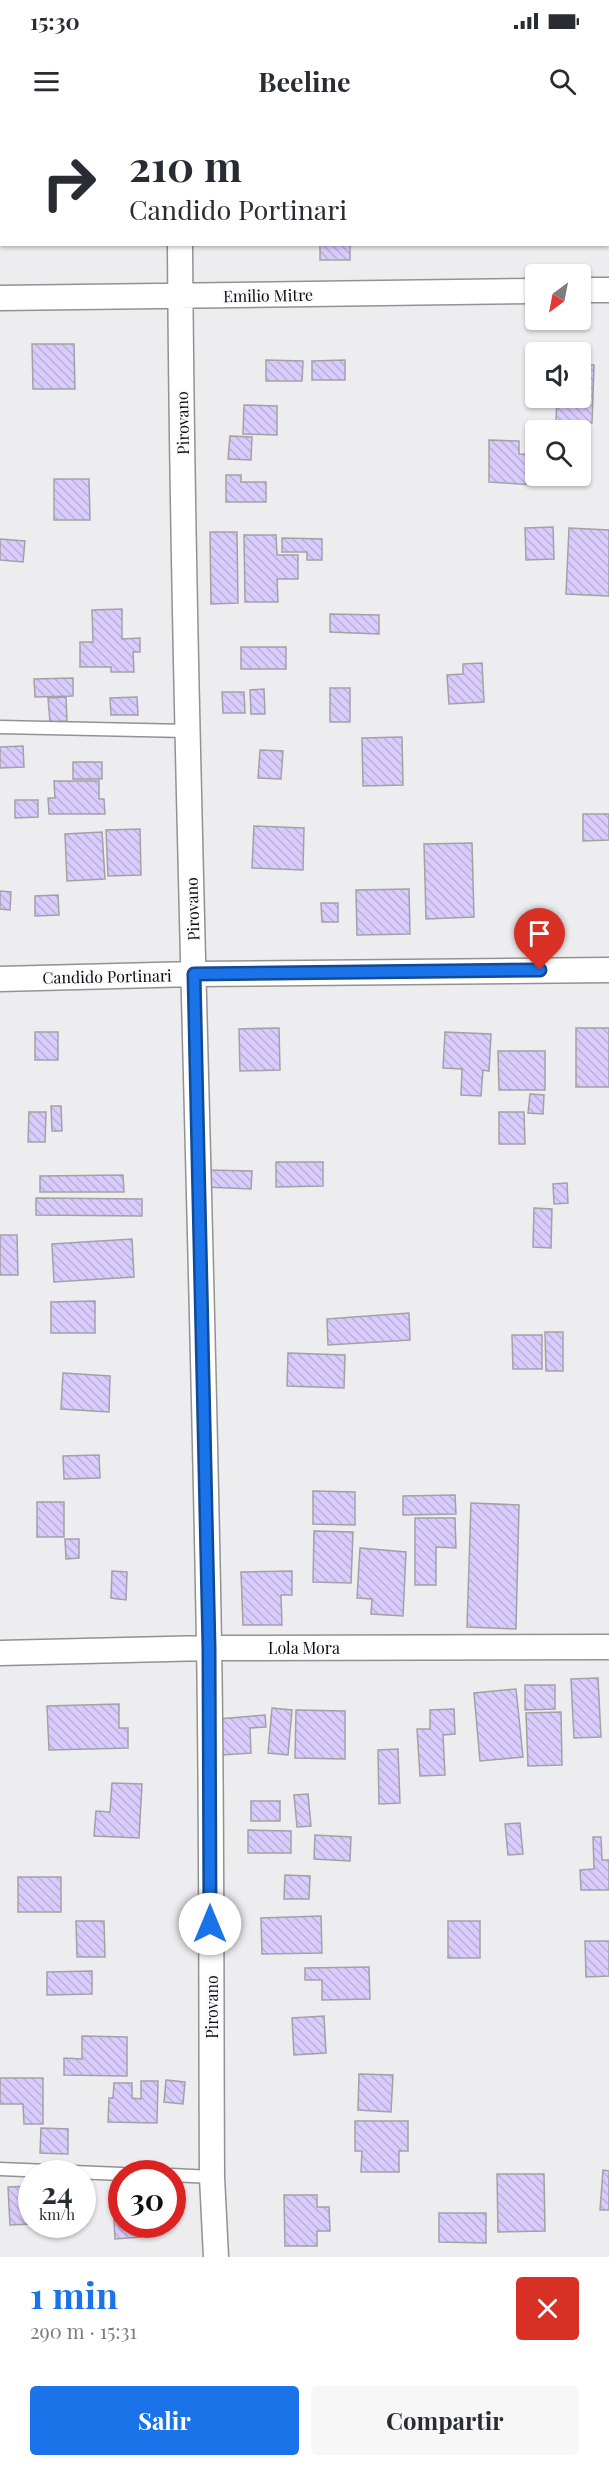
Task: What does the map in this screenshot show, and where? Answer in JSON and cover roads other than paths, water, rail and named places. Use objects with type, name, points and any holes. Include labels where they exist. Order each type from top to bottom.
[{"type":"street","name":"Pirovano","points":[[180,246],[187,731],[209,1648],[212,2177],[216,2257]]},
{"type":"street","points":[[591,290],[609,290]]},
{"type":"street","name":"Emilio Mitre","points":[[0,298],[525,291]]},
{"type":"street","name":"Candido Portinari","points":[[0,979],[194,974],[609,970]]},
{"type":"street","name":"Lola Mora","points":[[0,1653],[209,1648],[609,1647]]},
{"type":"lane","points":[[0,727],[187,731]]},
{"type":"lane","points":[[0,2169],[108,2173]]},
{"type":"lane","points":[[186,2176],[212,2177]]}]
